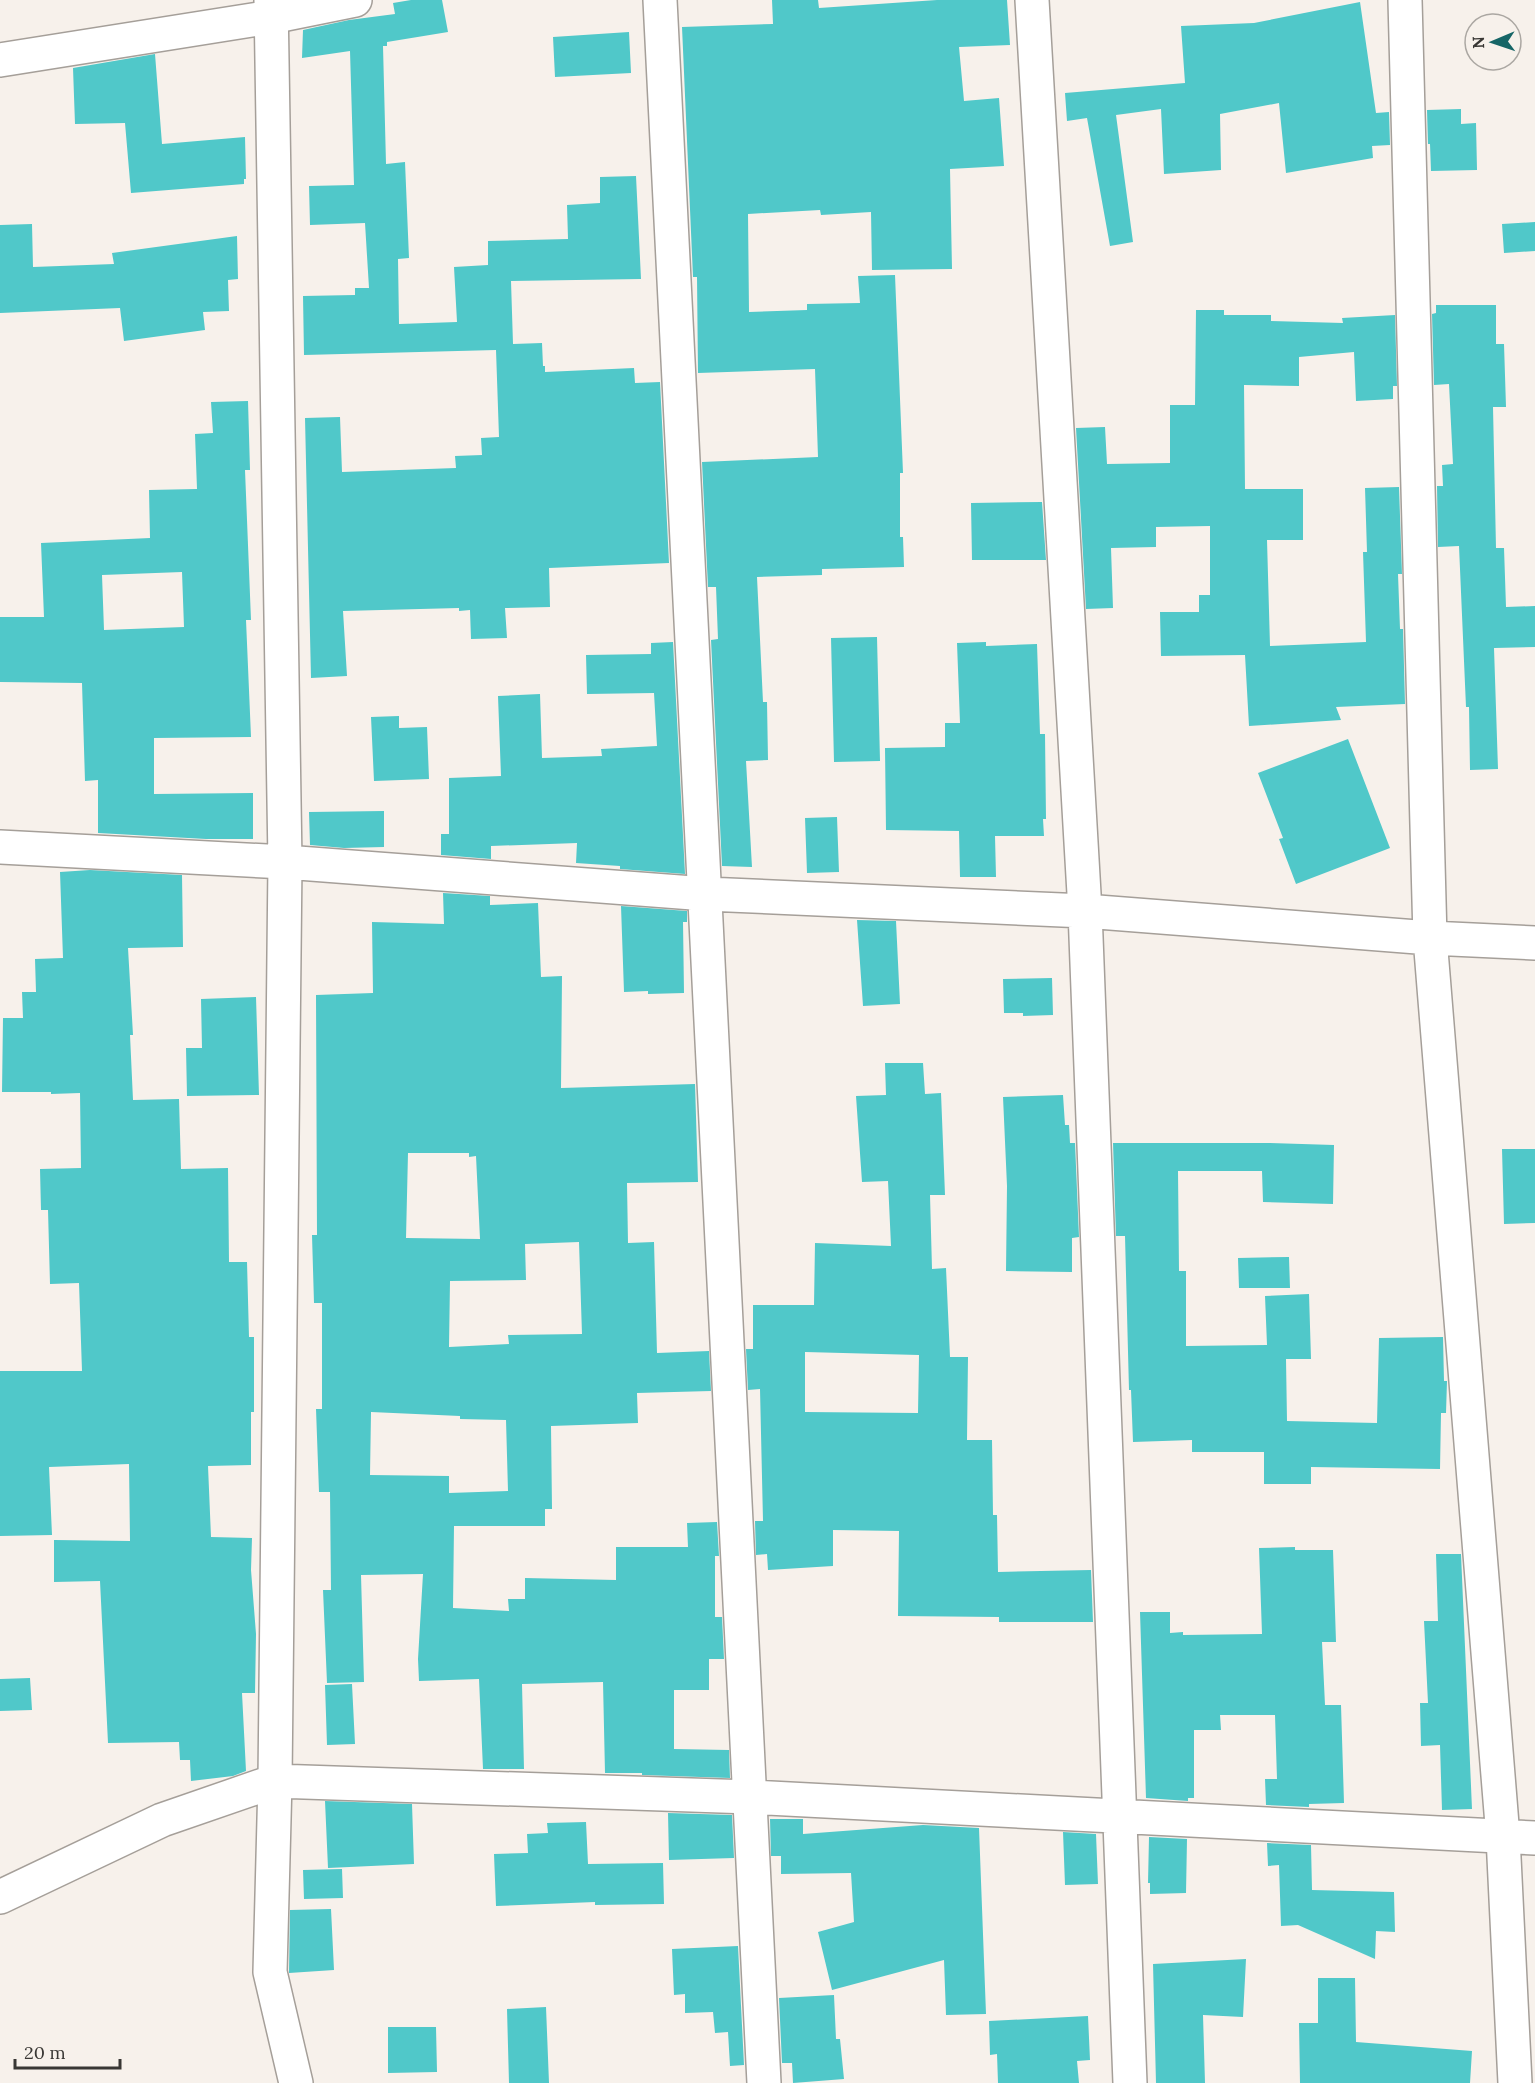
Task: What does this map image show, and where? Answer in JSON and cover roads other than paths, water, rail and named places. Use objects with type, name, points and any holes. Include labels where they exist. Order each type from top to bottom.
[{"type":"street","points":[[0,60],[271,8],[355,0]]},
{"type":"street","points":[[660,0],[764,2083]]},
{"type":"street","points":[[1032,0],[1085,911],[1130,2083]]},
{"type":"street","points":[[1405,0],[1430,938],[1519,1838],[1515,2083]]},
{"type":"street","points":[[271,8],[285,862],[275,1781],[270,1972],[296,2083]]},
{"type":"street","points":[[0,847],[285,862],[706,894],[1085,911],[1430,938],[1535,943]]},
{"type":"street","points":[[0,1898],[162,1820],[275,1781],[750,1797],[1519,1838]]}]
